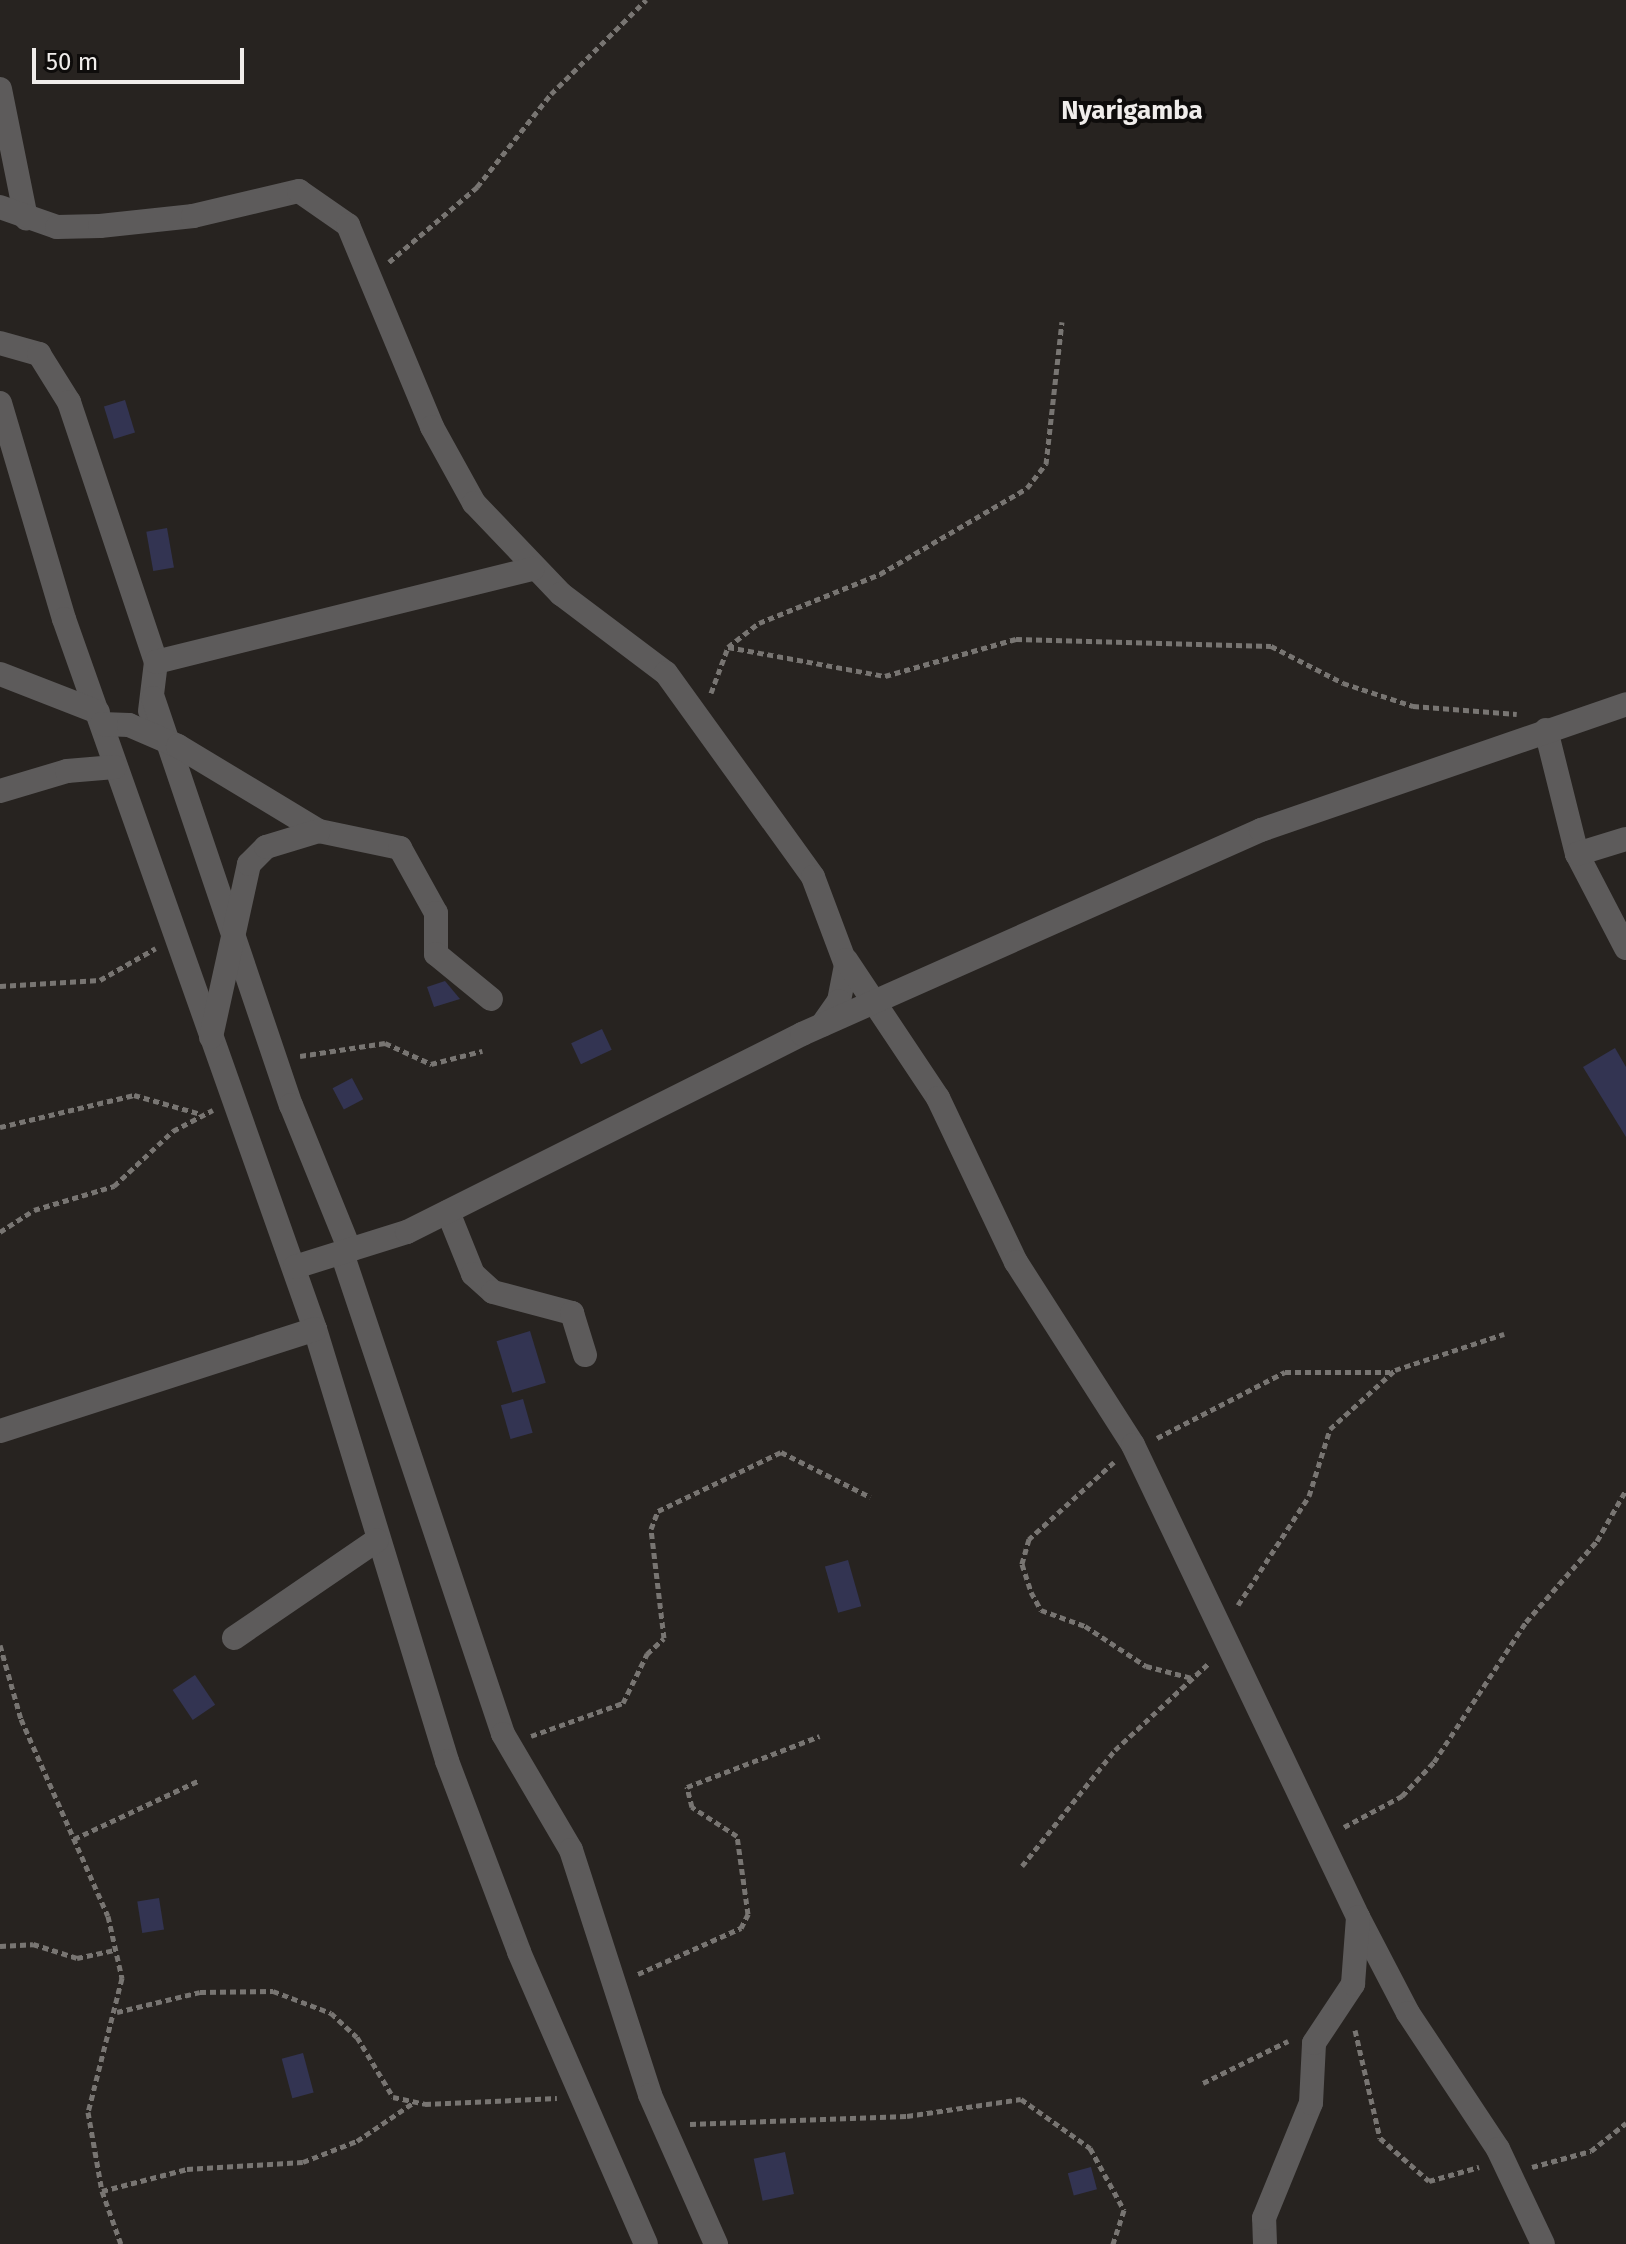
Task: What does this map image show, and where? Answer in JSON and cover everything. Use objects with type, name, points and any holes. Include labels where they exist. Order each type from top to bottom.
[{"type":"street","points":[[0,89],[26,218]]},
{"type":"street","points":[[0,207],[57,227],[147,223],[299,191],[348,225],[378,284],[432,427],[474,503],[533,569],[666,673],[708,725],[813,877],[846,960],[879,1001],[938,1098],[1016,1262],[1134,1447],[1228,1634],[1358,1917],[1408,2013],[1504,2163],[1543,2244]]},
{"type":"street","points":[[0,343],[39,354],[69,402],[156,662],[153,698],[141,731]]},
{"type":"street","points":[[0,403],[115,767],[233,1103],[295,1267],[377,1540],[485,1869],[585,2091],[646,2244]]},
{"type":"street","points":[[156,662],[533,569]]},
{"type":"street","points":[[0,674],[100,718],[166,741],[238,776],[319,831],[410,857],[436,913],[436,954],[491,999]]},
{"type":"street","points":[[153,698],[277,1066],[346,1252],[507,1744],[571,1850],[661,2125],[716,2244]]},
{"type":"street","points":[[295,1267],[346,1252],[448,1212],[822,1025],[1261,830],[1626,704]]},
{"type":"street","points":[[1543,731],[1577,854],[1626,948]]},
{"type":"street","points":[[0,791],[59,773],[115,767]]},
{"type":"street","points":[[211,1037],[232,928],[249,864],[266,847],[319,831]]},
{"type":"street","points":[[1577,854],[1626,839]]},
{"type":"street","points":[[822,1025],[845,985],[846,960]]},
{"type":"street","points":[[448,1212],[473,1274],[493,1292],[572,1313],[585,1355]]},
{"type":"street","points":[[0,1431],[315,1329]]},
{"type":"street","points":[[234,1638],[377,1540]]},
{"type":"street","points":[[1265,2244],[1264,2218],[1311,2103],[1314,2043],[1353,1984],[1358,1917]]},
{"type":"path","points":[[378,284],[395,254],[477,187],[551,94],[646,0]]},
{"type":"path","points":[[708,725],[728,647],[759,623],[880,574],[1027,488],[1046,464],[1062,322]]},
{"type":"path","points":[[728,647],[885,676],[1016,639],[1271,646],[1360,690],[1413,706],[1519,715],[1543,731]]},
{"type":"path","points":[[0,986],[117,976],[174,933]]},
{"type":"path","points":[[277,1066],[360,1043],[385,1043],[431,1064],[482,1051]]},
{"type":"path","points":[[0,1127],[134,1095],[202,1114]]},
{"type":"path","points":[[0,1232],[34,1210],[125,1180],[173,1131],[202,1114],[233,1103]]},
{"type":"path","points":[[1192,1678],[1146,1666],[1085,1626],[1041,1610],[1022,1564],[1029,1539],[1059,1517],[1078,1488],[1134,1447],[1189,1427],[1285,1372],[1390,1372],[1504,1334]]},
{"type":"path","points":[[1022,1866],[1115,1750],[1192,1678],[1228,1634],[1309,1496],[1330,1429],[1390,1372]]},
{"type":"path","points":[[507,1744],[618,1707],[629,1697],[647,1654],[667,1632],[651,1529],[658,1511],[781,1452],[870,1497]]},
{"type":"path","points":[[1322,1839],[1402,1796],[1434,1762],[1526,1622],[1597,1541],[1626,1490]]},
{"type":"path","points":[[0,1645],[21,1719],[74,1839],[115,1950],[122,1978],[117,2012],[88,2112],[102,2191],[121,2244]]},
{"type":"path","points":[[615,1984],[746,1922],[737,1836],[692,1807],[687,1787],[820,1736]]},
{"type":"path","points":[[74,1839],[198,1781]]},
{"type":"path","points":[[0,1946],[33,1944],[77,1958],[115,1950]]},
{"type":"path","points":[[1353,1984],[1369,2115],[1380,2138],[1418,2174],[1439,2182],[1504,2163],[1591,2151],[1626,2123]]},
{"type":"path","points":[[117,2012],[237,1990],[307,2000],[357,2037],[386,2091],[414,2102],[585,2091]]},
{"type":"path","points":[[1203,2083],[1297,2034]]},
{"type":"path","points":[[661,2125],[907,2116],[1021,2099],[1090,2148],[1124,2210],[1113,2244]]},
{"type":"path","points":[[102,2191],[187,2169],[303,2162],[357,2141],[414,2102]]},
{"type":"building","points":[[125,400],[135,433],[114,439],[104,406]]},
{"type":"building","points":[[167,528],[174,567],[153,571],[146,532]]},
{"type":"building","points":[[445,981],[460,999],[434,1007],[427,987]]},
{"type":"building","points":[[602,1029],[612,1050],[581,1064],[571,1043]]},
{"type":"building","points":[[1615,1048],[1626,1067],[1626,1137],[1583,1067]]},
{"type":"building","points":[[352,1078],[363,1099],[344,1110],[333,1088]]},
{"type":"building","points":[[530,1331],[546,1383],[512,1393],[497,1341]]},
{"type":"building","points":[[523,1399],[533,1433],[511,1439],[501,1405]]},
{"type":"building","points":[[848,1560],[861,1606],[838,1613],[825,1567]]},
{"type":"building","points":[[195,1675],[215,1705],[193,1720],[173,1690]]},
{"type":"building","points":[[159,1898],[164,1930],[142,1933],[137,1901]]},
{"type":"building","points":[[303,2053],[314,2093],[292,2098],[282,2059]]},
{"type":"building","points":[[785,2152],[794,2194],[763,2201],[754,2159]]},
{"type":"building","points":[[1091,2167],[1097,2189],[1074,2195],[1068,2173]]},
{"type":"district","name":"Nyarigamba","points":[[1132,111]]}]
